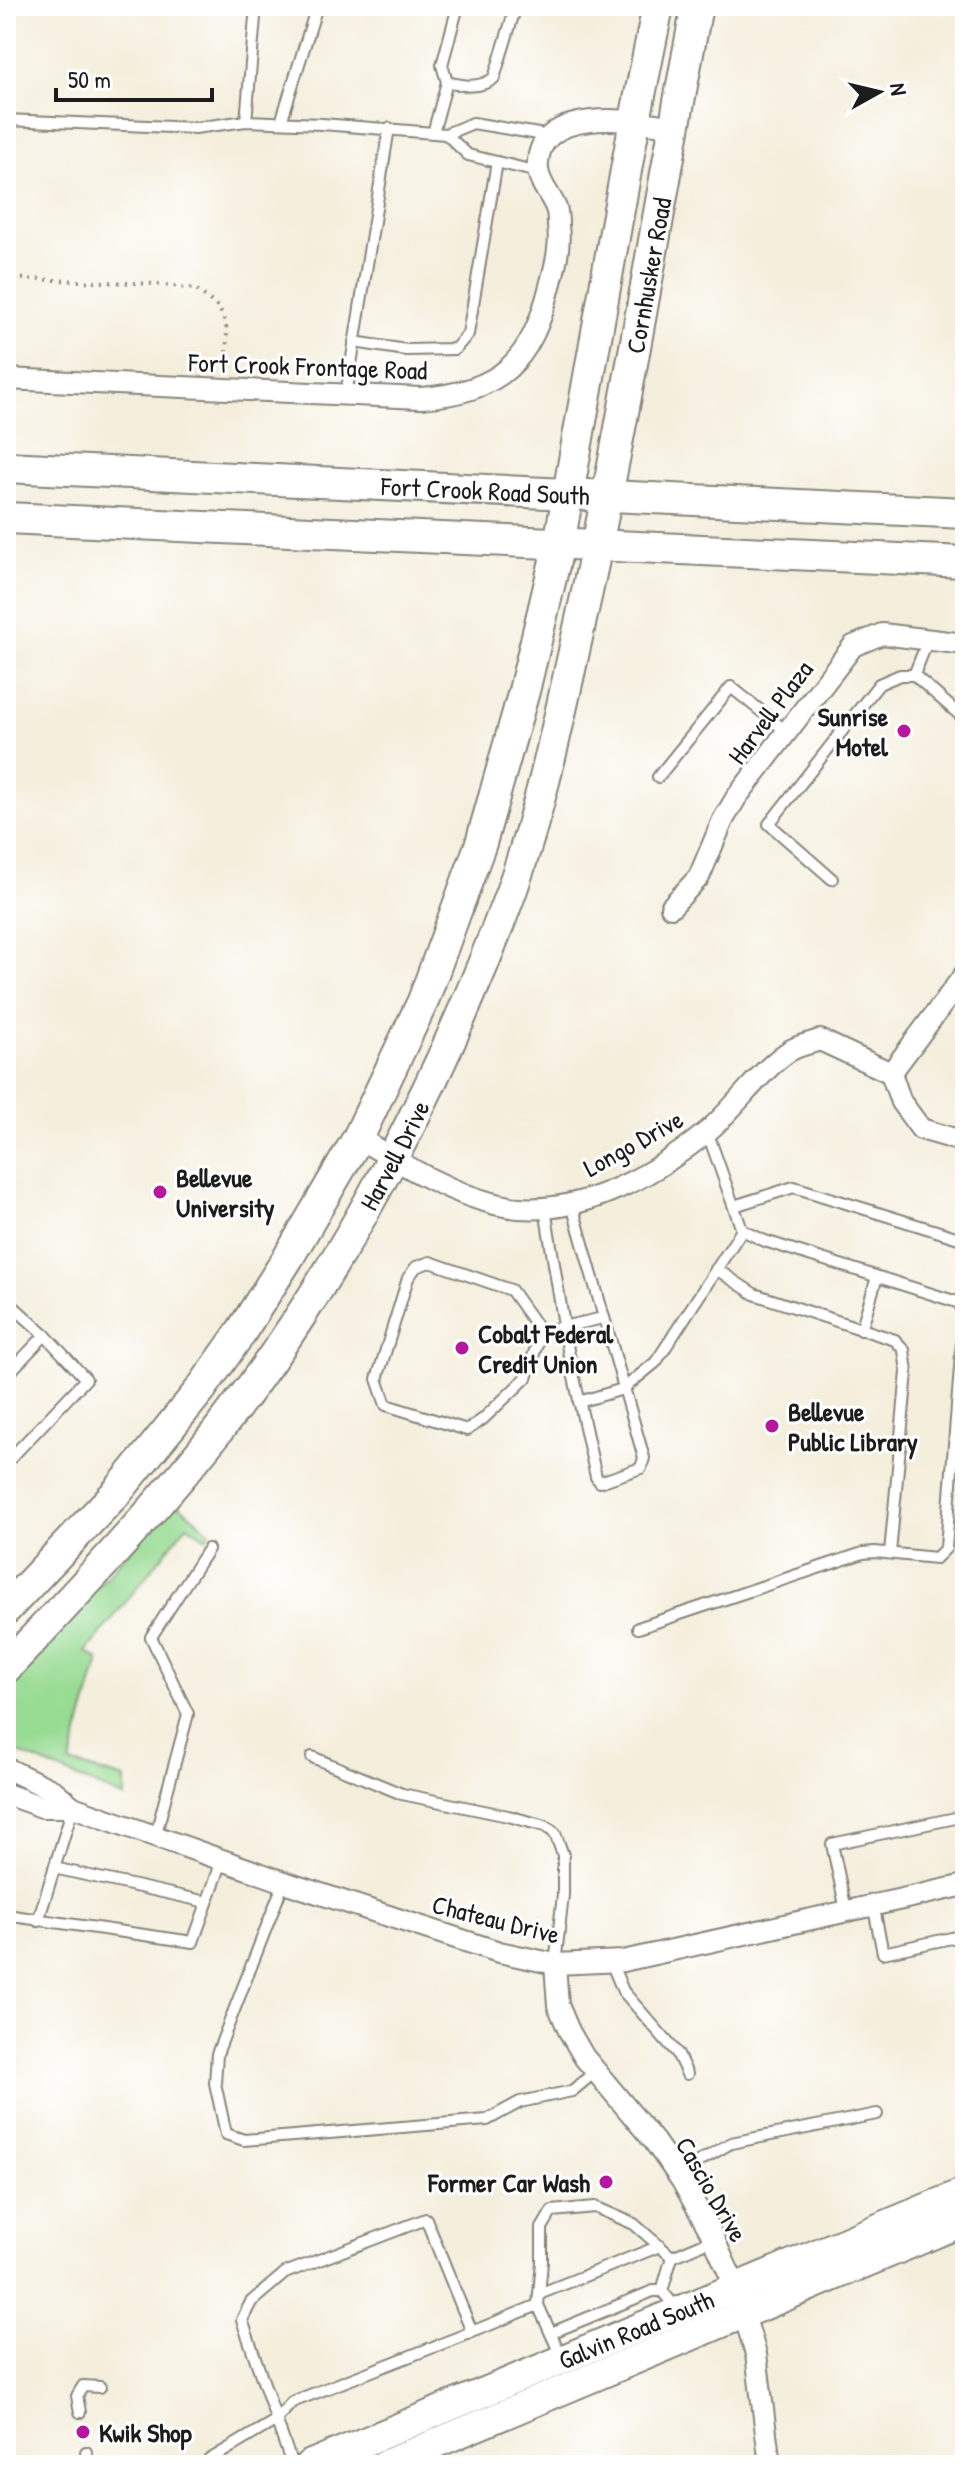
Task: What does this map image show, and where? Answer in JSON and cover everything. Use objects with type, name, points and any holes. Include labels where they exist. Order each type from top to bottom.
[{"type":"main road","name":"Cornhusker Road","points":[[568,494],[658,6]]},
{"type":"main road","name":"Cornhusker Road","points":[[598,545],[697,6]]},
{"type":"main road","name":"Fort Crook Road South","points":[[6,467],[965,513]]},
{"type":"main road","name":"Harvell Drive","points":[[6,1609],[118,1491],[201,1389],[288,1258],[358,1138],[423,1001],[481,843],[524,691],[568,494]]},
{"type":"main road","name":"Fort Crook Road South","points":[[6,518],[965,562]]},
{"type":"main road","name":"Harvell Drive","points":[[6,1668],[137,1527],[231,1415],[317,1289],[393,1158],[475,983],[512,890],[556,736],[598,545]]},
{"type":"main road","name":"Galvin Road South","points":[[384,2465],[965,2192]]},
{"type":"main road","name":"Galvin Road South","points":[[309,2465],[563,2360],[671,2301],[740,2300],[965,2221]]},
{"type":"street","points":[[538,172],[539,154],[550,136],[588,120],[635,120],[673,127]]},
{"type":"street","name":"Fort Crook Frontage Road","points":[[6,379],[421,398],[454,396],[481,387],[510,368],[529,346],[541,321],[557,258],[559,231],[556,208],[538,172]]},
{"type":"street","name":"Harvell Plaza","points":[[671,907],[699,877],[723,820],[736,798],[853,646],[882,634],[965,644]]},
{"type":"street","points":[[965,974],[891,1073],[901,1102],[921,1129],[965,1142]]},
{"type":"street","name":"Longo Drive","points":[[358,1138],[437,1183],[493,1204],[545,1209],[572,1205],[619,1187],[664,1161],[707,1131],[791,1050],[820,1040],[891,1073]]},
{"type":"street","name":"Chateau Drive","points":[[6,1768],[54,1791],[73,1807],[222,1861],[499,1952],[555,1964],[623,1961],[965,1885]]},
{"type":"street","name":"Chateau Drive","points":[[6,1794],[42,1807],[73,1807]]},
{"type":"street","name":"Cascio Drive","points":[[555,1964],[558,2005],[584,2057],[654,2141],[714,2239],[740,2300],[756,2354],[770,2465]]},
{"type":"lane","points":[[246,121],[256,6]]},
{"type":"lane","points":[[281,122],[317,6]]},
{"type":"lane","points":[[433,133],[447,82],[442,65],[458,6]]},
{"type":"lane","points":[[447,82],[461,86],[485,85],[494,78],[516,6]]},
{"type":"lane","points":[[6,120],[195,128],[246,121],[281,122],[446,134],[473,123],[550,136]]},
{"type":"lane","points":[[346,395],[389,128]]},
{"type":"lane","points":[[446,134],[468,155],[538,172]]},
{"type":"lane","points":[[354,342],[406,350],[455,349],[468,334],[497,162]]},
{"type":"lane","points":[[914,675],[928,640]]},
{"type":"lane","points":[[832,879],[769,824],[879,684],[900,675],[914,675],[961,716]]},
{"type":"lane","points":[[658,777],[731,687],[787,732]]},
{"type":"lane","points":[[707,1131],[742,1230],[765,1241],[957,1302],[962,1307]]},
{"type":"lane","points":[[734,1206],[794,1187],[962,1239],[965,1243]]},
{"type":"lane","points":[[545,1209],[564,1328],[596,1477],[600,1482],[641,1468],[644,1464],[572,1205]]},
{"type":"lane","points":[[579,1402],[623,1389],[656,1362],[742,1230]]},
{"type":"lane","points":[[430,1262],[511,1290],[541,1332],[526,1378],[467,1430],[386,1405],[377,1379],[408,1278],[416,1267],[430,1262]]},
{"type":"lane","points":[[716,1269],[754,1294],[895,1340],[906,1356],[890,1553]]},
{"type":"lane","points":[[861,1330],[877,1277]]},
{"type":"lane","points":[[638,1628],[863,1553],[936,1558],[946,1548],[965,1294]]},
{"type":"lane","points":[[6,1300],[45,1335],[86,1379],[6,1463]]},
{"type":"lane","points":[[541,1332],[603,1318]]},
{"type":"lane","points":[[6,1376],[45,1335]]},
{"type":"lane","points":[[155,1837],[188,1714],[151,1637],[208,1549]]},
{"type":"lane","points":[[312,1757],[402,1794],[508,1816],[545,1826],[555,1833],[563,1855],[563,1895],[555,1964]]},
{"type":"lane","points":[[38,1921],[73,1807]]},
{"type":"lane","points":[[846,1910],[832,1844],[965,1816]]},
{"type":"lane","points":[[6,1915],[193,1942],[222,1861]]},
{"type":"lane","points":[[54,1868],[207,1902]]},
{"type":"lane","points":[[284,1882],[217,2054],[215,2083],[226,2134],[244,2140],[487,2120],[520,2102],[572,2091],[596,2071]]},
{"type":"lane","points":[[873,1904],[883,1953],[965,1935]]},
{"type":"lane","points":[[611,1962],[623,1991],[677,2053],[687,2074]]},
{"type":"lane","points":[[677,2174],[731,2143],[877,2114]]},
{"type":"lane","points":[[551,2333],[653,2291],[671,2301],[672,2257],[634,2224],[595,2207],[552,2211],[542,2228],[539,2299],[551,2333],[563,2360]]},
{"type":"lane","points":[[292,2465],[242,2320],[251,2302],[285,2273],[426,2219],[472,2332]]},
{"type":"lane","points":[[672,2257],[714,2239]]},
{"type":"lane","points":[[209,2460],[275,2421],[292,2402],[472,2332],[660,2246]]},
{"type":"lane","points":[[80,2412],[77,2396],[83,2386],[100,2387]]},
{"type":"lane","points":[[86,2452],[90,2465]]},
{"type":"path","points":[[6,278],[156,284],[196,289],[218,307],[224,318],[227,331],[225,352],[231,369]]},
{"type":"green space","points":[[174,1501],[210,1532],[206,1538],[187,1525],[86,1652],[99,1660],[70,1763],[125,1779],[125,1798],[6,1745],[6,1688]]},
{"type":"place","name":"Sunrise Motel","points":[[904,731]]},
{"type":"place","name":"Bellevue University","points":[[160,1192]]},
{"type":"place","name":"Cobalt Federal Credit Union","points":[[462,1348]]},
{"type":"place","name":"Bellevue Public Library","points":[[772,1426]]},
{"type":"place","name":"Former Car Wash","points":[[606,2182]]},
{"type":"place","name":"Kwik Shop","points":[[83,2432]]}]
